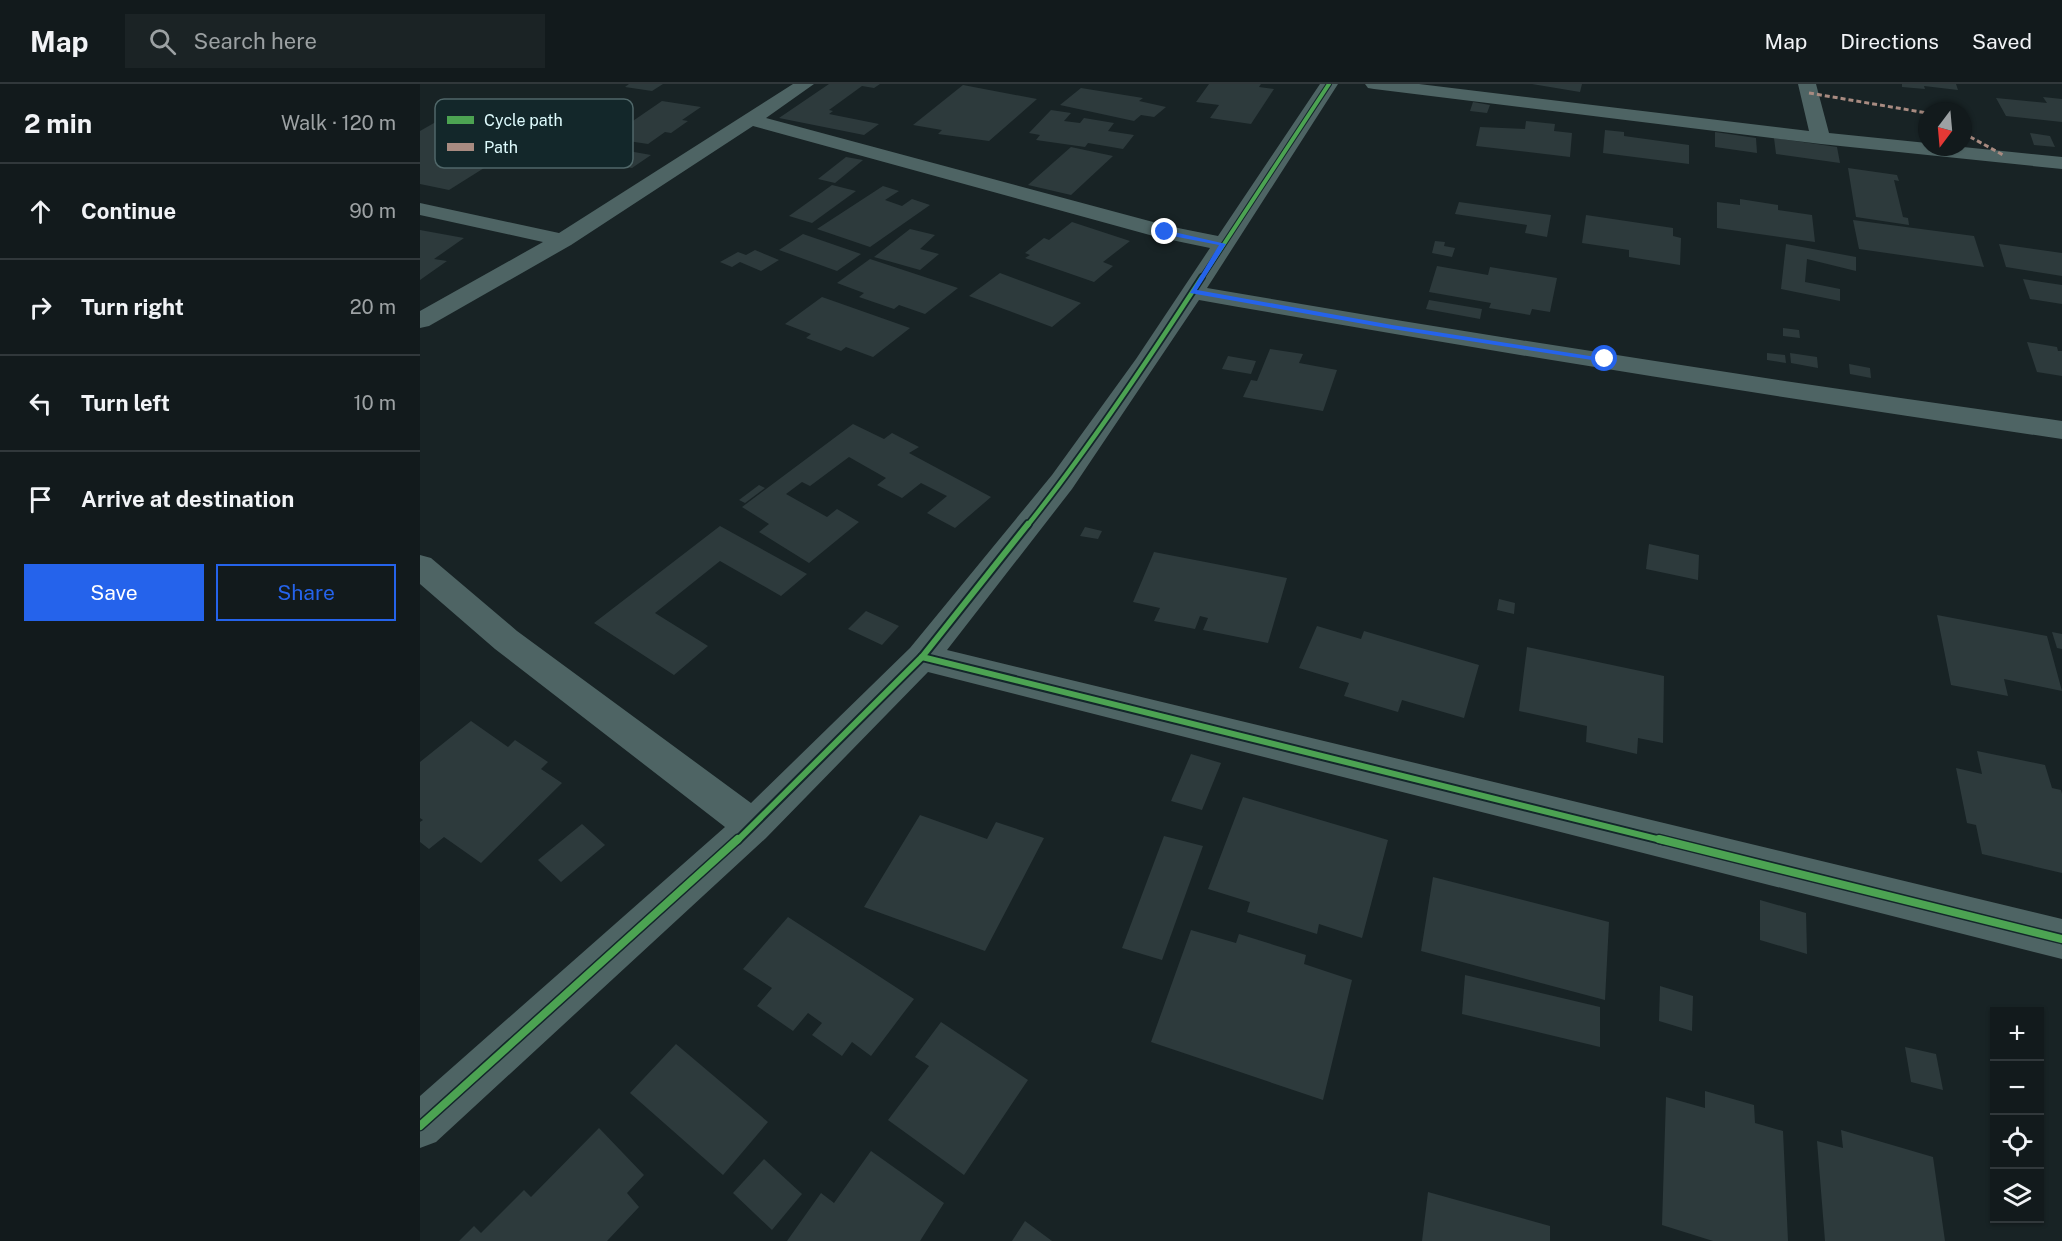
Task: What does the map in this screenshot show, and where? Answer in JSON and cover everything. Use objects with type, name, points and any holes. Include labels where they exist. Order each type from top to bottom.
[{"type":"street","points":[[420,321],[563,240],[805,84]]},
{"type":"street","points":[[420,1126],[753,826],[922,657],[1062,482],[1145,365],[1329,84]]},
{"type":"street","points":[[1374,84],[1821,138],[2062,163]]},
{"type":"street","points":[[1807,84],[1821,138]]},
{"type":"street","points":[[749,119],[1165,232],[1223,244]]},
{"type":"street","points":[[420,209],[563,240]]},
{"type":"street","points":[[1192,292],[1392,327],[1839,398],[2062,430]]},
{"type":"street","points":[[423,572],[506,640],[753,826]]},
{"type":"street","points":[[922,657],[2062,939]]},
{"type":"building","points":[[629,84],[663,84],[652,91],[625,87]]},
{"type":"building","points":[[829,84],[880,84],[874,88],[862,86],[829,110],[833,111],[829,114],[879,124],[864,135],[779,118]]},
{"type":"building","points":[[1209,84],[1261,84],[1259,87],[1274,89],[1251,124],[1210,118],[1219,105],[1196,102]]},
{"type":"building","points":[[1532,84],[1582,84],[1580,92]]},
{"type":"building","points":[[1902,84],[1956,84],[1958,90],[1924,86],[1925,89],[1902,87]]},
{"type":"building","points":[[963,85],[1037,99],[989,141],[938,134],[942,130],[913,125]]},
{"type":"building","points":[[1081,88],[1143,98],[1139,101],[1166,107],[1154,117],[1141,115],[1134,121],[1060,105]]},
{"type":"building","points":[[2043,97],[2062,99],[2062,122],[2006,116],[1996,98],[2047,103]]},
{"type":"building","points":[[662,101],[701,107],[682,120],[688,121],[671,133],[665,132],[648,144],[633,142],[633,121]]},
{"type":"building","points":[[1473,102],[1490,105],[1487,113],[1470,111]]},
{"type":"building","points":[[1051,110],[1071,113],[1064,121],[1080,123],[1084,118],[1114,123],[1108,131],[1134,135],[1123,149],[1088,143],[1085,147],[1036,140],[1040,135],[1029,133]]},
{"type":"building","points":[[1526,121],[1555,124],[1554,131],[1572,133],[1570,157],[1476,146],[1480,127],[1525,129]]},
{"type":"building","points":[[435,122],[435,168],[484,168],[449,190],[420,184],[420,131]]},
{"type":"building","points":[[1605,130],[1624,132],[1624,136],[1689,145],[1689,164],[1603,153]]},
{"type":"building","points":[[1715,132],[1756,138],[1757,153],[1715,147]]},
{"type":"building","points":[[2030,133],[2050,136],[2055,147],[2034,145]]},
{"type":"building","points":[[1774,138],[1837,147],[1840,163],[1776,154]]},
{"type":"building","points":[[1071,147],[1113,156],[1071,195],[1028,185]]},
{"type":"building","points":[[633,152],[651,155],[633,167]]},
{"type":"building","points":[[846,157],[863,160],[835,183],[818,179]]},
{"type":"building","points":[[1848,168],[1897,175],[1899,181],[1894,180],[1903,217],[1908,218],[1909,225],[1856,217]]},
{"type":"building","points":[[832,185],[856,191],[812,223],[789,216]]},
{"type":"building","points":[[883,186],[899,191],[885,200],[902,206],[912,199],[930,205],[870,247],[817,229]]},
{"type":"building","points":[[1740,199],[1778,205],[1778,210],[1812,215],[1815,242],[1717,228],[1717,202],[1740,205]]},
{"type":"building","points":[[1459,202],[1551,215],[1547,237],[1525,233],[1527,225],[1455,214]]},
{"type":"building","points":[[1586,215],[1673,228],[1673,236],[1681,238],[1680,265],[1629,257],[1629,250],[1582,243]]},
{"type":"building","points":[[1853,220],[1974,236],[1984,267],[1859,249]]},
{"type":"building","points":[[1072,222],[1130,241],[1103,262],[1113,266],[1094,282],[1025,258],[1030,255],[1025,253],[1044,238],[1049,240]]},
{"type":"building","points":[[910,229],[935,235],[920,249],[939,254],[920,270],[874,257]]},
{"type":"building","points":[[420,230],[464,238],[434,259],[447,261],[420,280]]},
{"type":"building","points":[[803,234],[861,254],[837,271],[779,250]]},
{"type":"building","points":[[1435,241],[1445,242],[1444,246],[1455,248],[1452,257],[1432,253]]},
{"type":"building","points":[[1786,244],[1856,257],[1856,271],[1807,259],[1805,282],[1840,289],[1840,301],[1781,289]]},
{"type":"building","points":[[1999,244],[2062,253],[2062,276],[2006,267]]},
{"type":"building","points":[[755,250],[779,260],[761,271],[740,262],[732,267],[720,262],[738,252],[746,255]]},
{"type":"building","points":[[870,259],[958,288],[925,314],[899,305],[894,309],[859,297],[864,293],[837,283]]},
{"type":"building","points":[[1437,266],[1488,275],[1490,267],[1557,278],[1550,312],[1532,309],[1530,315],[1489,308],[1491,303],[1429,292]]},
{"type":"building","points":[[1000,273],[1081,303],[1052,327],[969,296]]},
{"type":"building","points":[[2023,279],[2062,285],[2062,304],[2030,299]]},
{"type":"building","points":[[822,297],[910,328],[873,357],[846,347],[841,351],[806,338],[811,334],[785,324]]},
{"type":"building","points":[[1429,300],[1482,309],[1480,319],[1426,309]]},
{"type":"building","points":[[1783,328],[1799,330],[1800,338],[1783,336]]},
{"type":"building","points":[[2027,342],[2057,347],[2058,351],[2062,351],[2062,376],[2037,372]]},
{"type":"building","points":[[1270,349],[1303,354],[1299,363],[1337,370],[1323,411],[1243,397],[1251,380],[1257,381]]},
{"type":"building","points":[[1767,353],[1785,355],[1786,363],[1767,360]]},
{"type":"building","points":[[1790,353],[1817,357],[1818,368],[1791,363]]},
{"type":"building","points":[[1228,356],[1256,361],[1251,374],[1222,369]]},
{"type":"building","points":[[1849,364],[1870,368],[1871,378],[1850,374]]},
{"type":"building","points":[[853,424],[884,439],[892,433],[919,447],[909,453],[991,497],[955,528],[927,513],[947,496],[921,483],[902,498],[877,485],[886,478],[849,457],[810,486],[802,482],[786,494],[827,517],[837,509],[859,522],[809,563],[759,532],[769,524],[742,507]]},
{"type":"building","points":[[759,485],[765,488],[745,503],[739,500]]},
{"type":"building","points":[[720,526],[807,574],[781,596],[720,561],[655,613],[708,646],[674,675],[594,623]]},
{"type":"building","points":[[1085,527],[1102,531],[1098,539],[1080,536]]},
{"type":"building","points":[[1649,544],[1699,555],[1698,580],[1646,569]]},
{"type":"building","points":[[1154,552],[1287,578],[1268,643],[1203,630],[1208,618],[1200,616],[1195,629],[1154,621],[1160,608],[1133,602]]},
{"type":"building","points":[[1499,599],[1515,603],[1514,614],[1497,610]]},
{"type":"building","points":[[866,611],[899,626],[882,645],[848,629]]},
{"type":"building","points":[[1937,615],[2047,636],[2062,691],[2004,679],[2008,696],[1951,685]]},
{"type":"building","points":[[1317,626],[1361,639],[1364,631],[1479,665],[1464,718],[1402,700],[1398,712],[1344,696],[1349,683],[1299,668]]},
{"type":"building","points":[[2052,632],[2062,634],[2062,649],[2057,648]]},
{"type":"building","points":[[1527,647],[1664,676],[1663,743],[1638,738],[1637,754],[1586,742],[1587,726],[1519,711]]},
{"type":"building","points":[[471,721],[508,747],[515,740],[548,762],[541,769],[562,783],[481,863],[444,837],[429,849],[420,842],[420,822],[423,820],[420,818],[420,762]]},
{"type":"building","points":[[1977,751],[2045,765],[2052,788],[2061,790],[2062,794],[2062,873],[1982,854],[1976,825],[1967,823],[1956,768],[1982,774]]},
{"type":"building","points":[[1191,754],[1221,763],[1202,810],[1171,801]]},
{"type":"building","points":[[1243,797],[1388,840],[1362,938],[1319,924],[1317,934],[1247,912],[1250,902],[1208,889]]},
{"type":"building","points":[[920,815],[987,839],[996,822],[1044,838],[985,951],[864,907]]},
{"type":"building","points":[[582,824],[605,845],[561,882],[538,860]]},
{"type":"building","points":[[1164,836],[1203,846],[1162,960],[1122,948]]},
{"type":"building","points":[[1433,877],[1609,922],[1605,1000],[1421,951]]},
{"type":"building","points":[[1760,900],[1806,913],[1807,954],[1760,940]]},
{"type":"building","points":[[788,917],[914,999],[871,1056],[852,1042],[842,1056],[812,1035],[822,1023],[808,1013],[793,1031],[757,1006],[772,988],[743,969]]},
{"type":"building","points":[[1191,930],[1236,943],[1239,934],[1306,955],[1304,964],[1352,980],[1323,1100],[1151,1042]]},
{"type":"building","points":[[1465,975],[1600,1007],[1600,1047],[1462,1014]]},
{"type":"building","points":[[1660,986],[1693,996],[1692,1031],[1659,1021]]},
{"type":"building","points":[[941,1022],[1028,1080],[964,1175],[888,1120],[929,1066],[915,1057]]},
{"type":"building","points":[[676,1044],[768,1122],[723,1175],[630,1093]]},
{"type":"building","points":[[1905,1047],[1936,1054],[1943,1090],[1911,1082]]},
{"type":"building","points":[[1705,1091],[1754,1105],[1755,1123],[1783,1131],[1788,1241],[1713,1241],[1662,1225],[1666,1097],[1705,1108]]},
{"type":"building","points":[[599,1128],[644,1175],[627,1193],[639,1207],[607,1241],[459,1241],[474,1226],[481,1233],[524,1190],[531,1197]]},
{"type":"building","points":[[1841,1130],[1933,1157],[1945,1241],[1825,1241],[1817,1141],[1843,1148]]},
{"type":"building","points":[[871,1151],[944,1203],[920,1241],[787,1241],[821,1193],[834,1203]]},
{"type":"building","points":[[764,1159],[802,1194],[772,1230],[733,1193]]},
{"type":"building","points":[[1428,1192],[1550,1226],[1550,1241],[1422,1241]]},
{"type":"building","points":[[1025,1221],[1052,1241],[1012,1241]]},
{"type":"marked path","points":[[1809,93],[1918,111]]},
{"type":"marked path","points":[[1972,138],[2005,156]]},
{"type":"cycle path","points":[[420,1126],[753,826],[922,657],[1062,482],[1145,365],[1329,84]]},
{"type":"cycle path","points":[[922,657],[2062,939]]},
{"type":"route","points":[[1165,232],[1223,244],[1192,292],[1392,327],[1605,359]]}]
